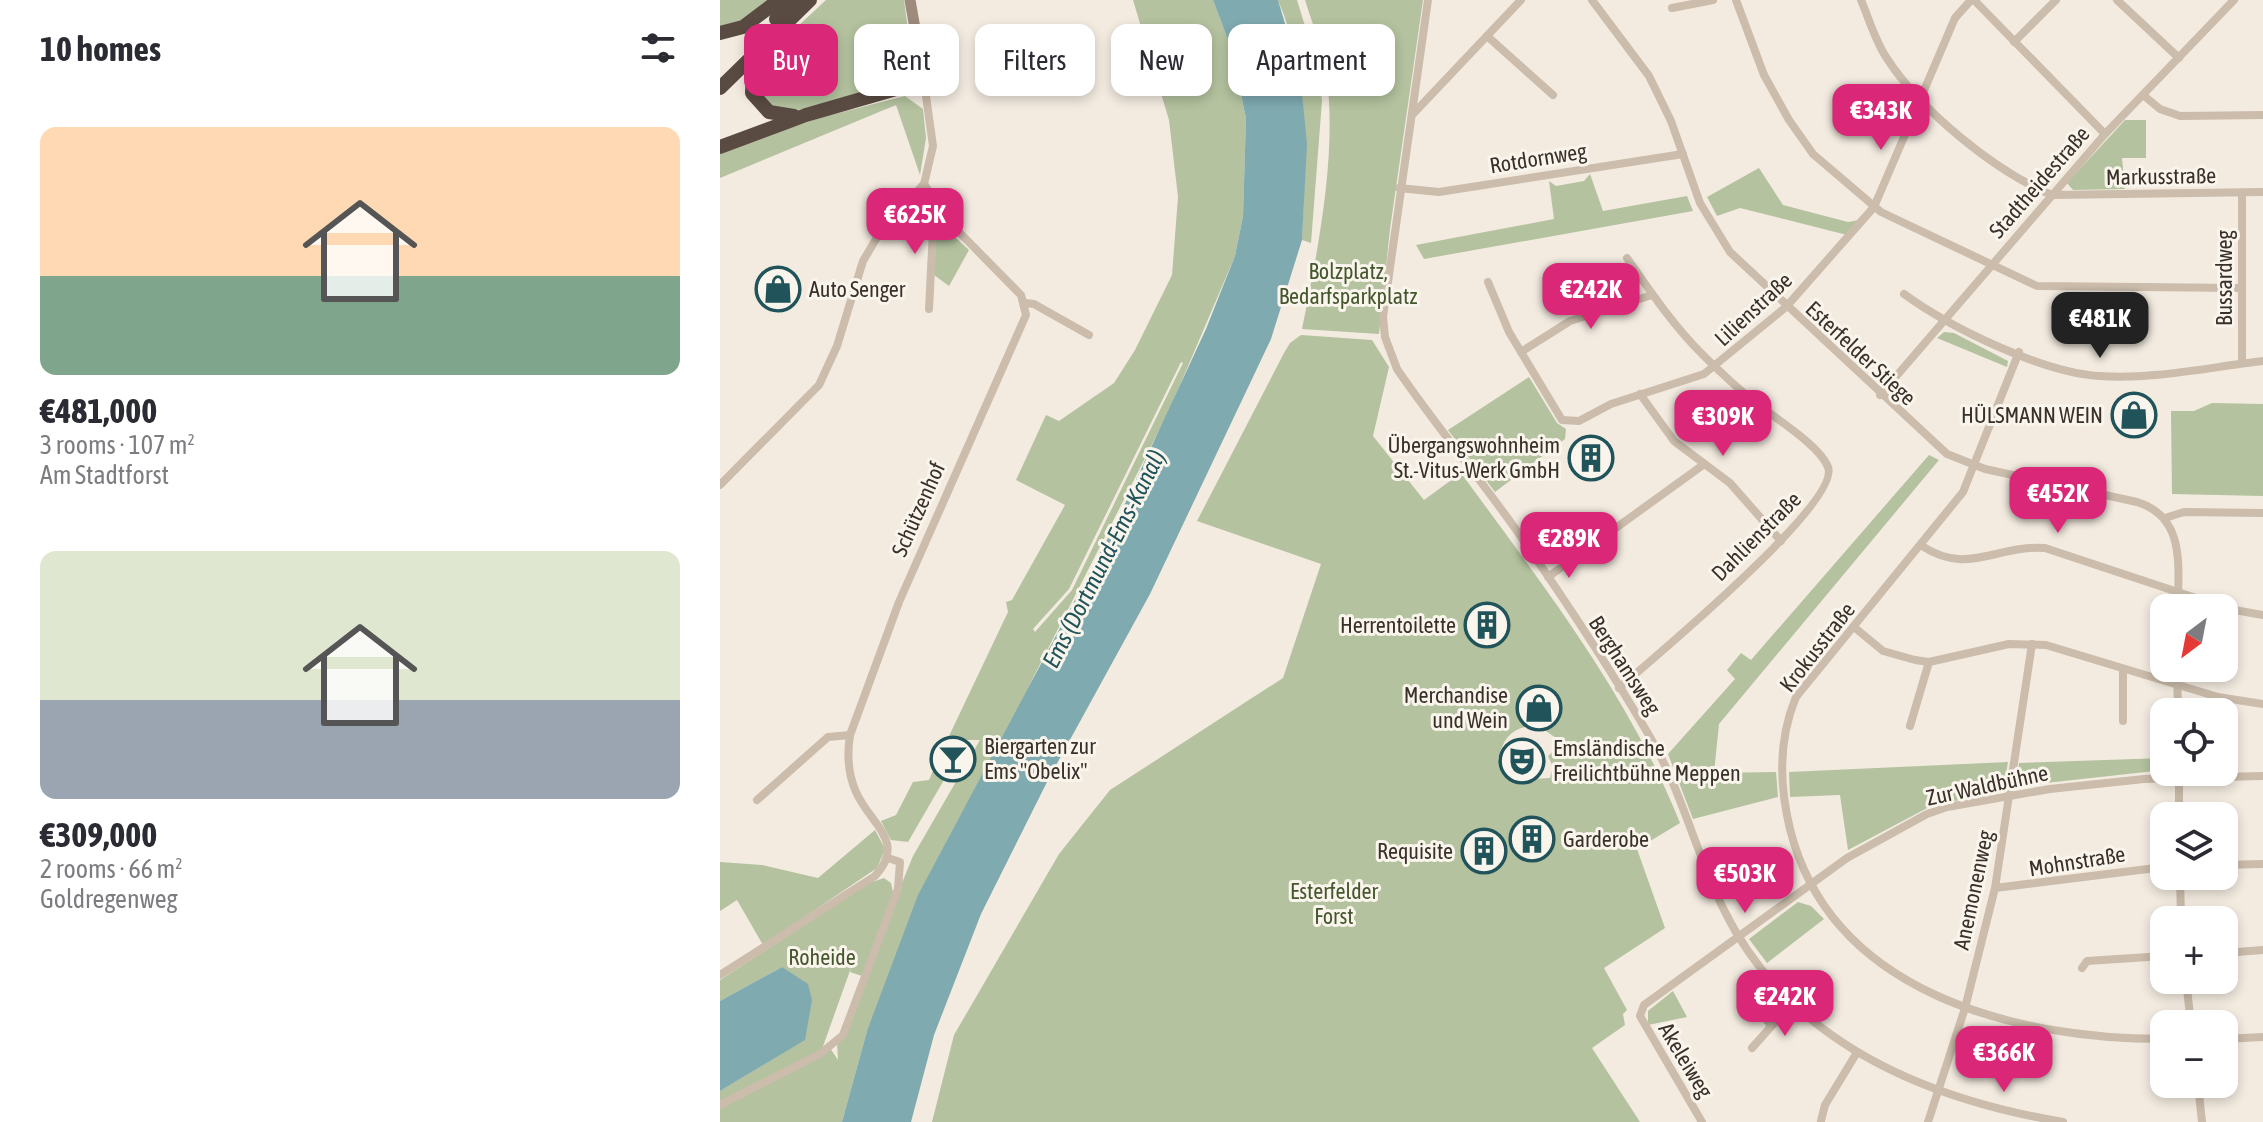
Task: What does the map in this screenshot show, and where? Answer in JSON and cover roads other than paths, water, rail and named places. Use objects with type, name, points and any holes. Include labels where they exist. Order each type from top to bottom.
[{"type":"highway","points":[[720,33],[743,27],[779,0]]},
{"type":"highway","points":[[720,75],[795,0]]},
{"type":"highway","points":[[785,24],[810,0]]},
{"type":"highway","points":[[720,88],[744,64]]},
{"type":"highway","points":[[754,96],[762,108],[776,115],[806,115]]},
{"type":"highway","points":[[720,147],[806,115],[872,96]]},
{"type":"street","points":[[910,0],[914,24]]},
{"type":"street","name":"Berghamsweg","points":[[1428,0],[1383,317],[1390,353],[1409,386],[1548,577],[1619,688],[1666,767],[1713,886],[1739,938],[1792,1003],[1856,1054],[1938,1091],[1991,1108],[2063,1122]]},
{"type":"street","points":[[1413,115],[1521,0]]},
{"type":"street","name":"Esterfelder Stiege","points":[[1592,0],[1649,76],[1683,154],[1700,203],[1730,252],[1939,449],[1975,466],[2137,502],[2165,518]]},
{"type":"street","points":[[1672,8],[1713,0]]},
{"type":"street","points":[[1736,0],[1764,75],[1789,120],[1813,154],[1874,207],[1991,265],[2047,288],[2241,288]]},
{"type":"street","name":"Markusstraße","points":[[1861,0],[1885,55],[1922,98],[1974,149],[2004,171],[2052,195],[2263,192]]},
{"type":"street","points":[[1972,0],[2105,134]]},
{"type":"street","name":"Lilienstraße","points":[[1488,282],[1521,352],[1558,414],[1570,422],[1716,367],[1786,307],[1874,207],[1955,18],[1972,0]]},
{"type":"street","points":[[2014,42],[2056,0]]},
{"type":"street","points":[[2117,0],[2179,58]]},
{"type":"street","name":"Stadtheidestraße","points":[[1880,395],[2105,134],[2234,0]]},
{"type":"street","points":[[1487,36],[1553,95]]},
{"type":"street","points":[[2143,95],[2168,114],[2263,115]]},
{"type":"street","points":[[720,485],[819,385],[830,365],[863,261],[879,234],[924,184],[933,146],[926,96]]},
{"type":"street","name":"Rotdornweg","points":[[1399,188],[1439,192],[1683,154]]},
{"type":"street","points":[[924,184],[940,212],[1013,285],[1025,303],[1034,304],[1089,335]]},
{"type":"street","name":"Bussardweg","points":[[2242,193],[2242,363]]},
{"type":"street","points":[[929,309],[933,230],[940,212]]},
{"type":"street","name":"Dahlienstraße","points":[[1619,688],[1781,541],[1825,490],[1828,466],[1716,367],[1652,295],[1627,258]]},
{"type":"street","points":[[1904,294],[1942,321],[2065,370],[2096,376],[2135,375],[2263,361]]},
{"type":"street","points":[[1521,352],[1570,321],[1652,295]]},
{"type":"street","name":"Schützenhof","points":[[888,858],[887,840],[856,792],[848,758],[850,735],[903,591],[1024,323],[1025,303]]},
{"type":"street","name":"Krokusstraße","points":[[2019,352],[1963,492],[1796,697],[1783,739],[1781,771],[1787,817],[1797,857],[1810,886],[1836,922],[1870,955],[1929,992],[1965,1008],[2066,1031],[2150,1038]]},
{"type":"street","points":[[1640,394],[1674,441],[1730,483],[1781,541]]},
{"type":"street","points":[[1548,577],[1703,465]]},
{"type":"street","points":[[2178,592],[2177,542],[2165,518],[2184,512],[2263,513]]},
{"type":"street","points":[[1922,546],[1940,557],[1962,561],[2014,549],[2045,548],[2229,609],[2263,615]]},
{"type":"street","points":[[1854,627],[1883,651],[1929,662],[1992,646],[2032,644],[2064,648],[2177,686],[2263,704]]},
{"type":"street","name":"Anemonenweg","points":[[1938,1091],[1965,1008],[1995,888],[2032,644]]},
{"type":"street","points":[[1910,726],[1929,662]]},
{"type":"street","points":[[2123,670],[2123,721]]},
{"type":"street","points":[[2177,682],[2177,698]]},
{"type":"street","points":[[757,800],[828,737],[850,735]]},
{"type":"street","name":"Zur Waldbühne","points":[[2238,776],[2263,776]]},
{"type":"street","name":"Zur Waldbühne","points":[[1640,1016],[1644,1005],[1810,886],[1868,846],[1927,814],[2009,795],[2150,778]]},
{"type":"street","points":[[720,975],[875,876],[888,858],[900,862],[898,889],[843,1035],[820,1054],[720,1105]]},
{"type":"street","points":[[2238,865],[2263,864]]},
{"type":"street","name":"Mohnstraße","points":[[1995,888],[2150,869]]},
{"type":"street","points":[[2238,952],[2263,950]]},
{"type":"street","points":[[2082,968],[2087,961],[2150,957]]},
{"type":"street","points":[[1752,1048],[1792,1003]]},
{"type":"street","name":"Akeleiweg","points":[[1640,1016],[1702,1122]]},
{"type":"street","points":[[2238,1038],[2263,1037]]},
{"type":"street","points":[[1821,1121],[1825,1105],[1856,1054]]},
{"type":"street","points":[[1928,1122],[1938,1091]]},
{"type":"street","points":[[2199,1098],[2202,1122]]},
{"type":"water","points":[[1213,0],[1278,0],[1285,24],[1228,24],[1228,40]]},
{"type":"water","name":"Ems (Dortmund-Ems-Kanal)","points":[[1241,96],[1302,96],[1307,144],[1302,240],[1271,339],[1150,594],[1049,778],[981,914],[934,1035],[911,1122],[842,1122],[867,1031],[918,895],[1117,521],[1206,329],[1235,256],[1243,216],[1246,118]]},
{"type":"water","points":[[782,967],[808,984],[812,1000],[805,1040],[720,1091],[720,1001]]},
{"type":"place","name":"Auto Senger","points":[[778,289]]},
{"type":"place","name":"HÜLSMANN WEIN","points":[[2134,415]]},
{"type":"place","name":"Übergangswohnheim St.-Vitus-Werk GmbH","points":[[1591,458]]},
{"type":"place","name":"Herrentoilette","points":[[1487,625]]},
{"type":"place","name":"Merchandise und Wein","points":[[1539,708]]},
{"type":"place","name":"Biergarten zur Ems \"Obelix\"","points":[[953,759]]},
{"type":"place","name":"Emsländische Freilichtbühne Meppen","points":[[1522,761]]},
{"type":"place","name":"Garderobe","points":[[1532,839]]},
{"type":"place","name":"Requisite","points":[[1484,851]]},
{"type":"park label","name":"Bolzplatz, Bedarfsparkplatz","points":[[1348,284]]},
{"type":"park label","name":"Esterfelder Forst","points":[[1334,904]]},
{"type":"park label","name":"Roheide","points":[[822,957]]}]
